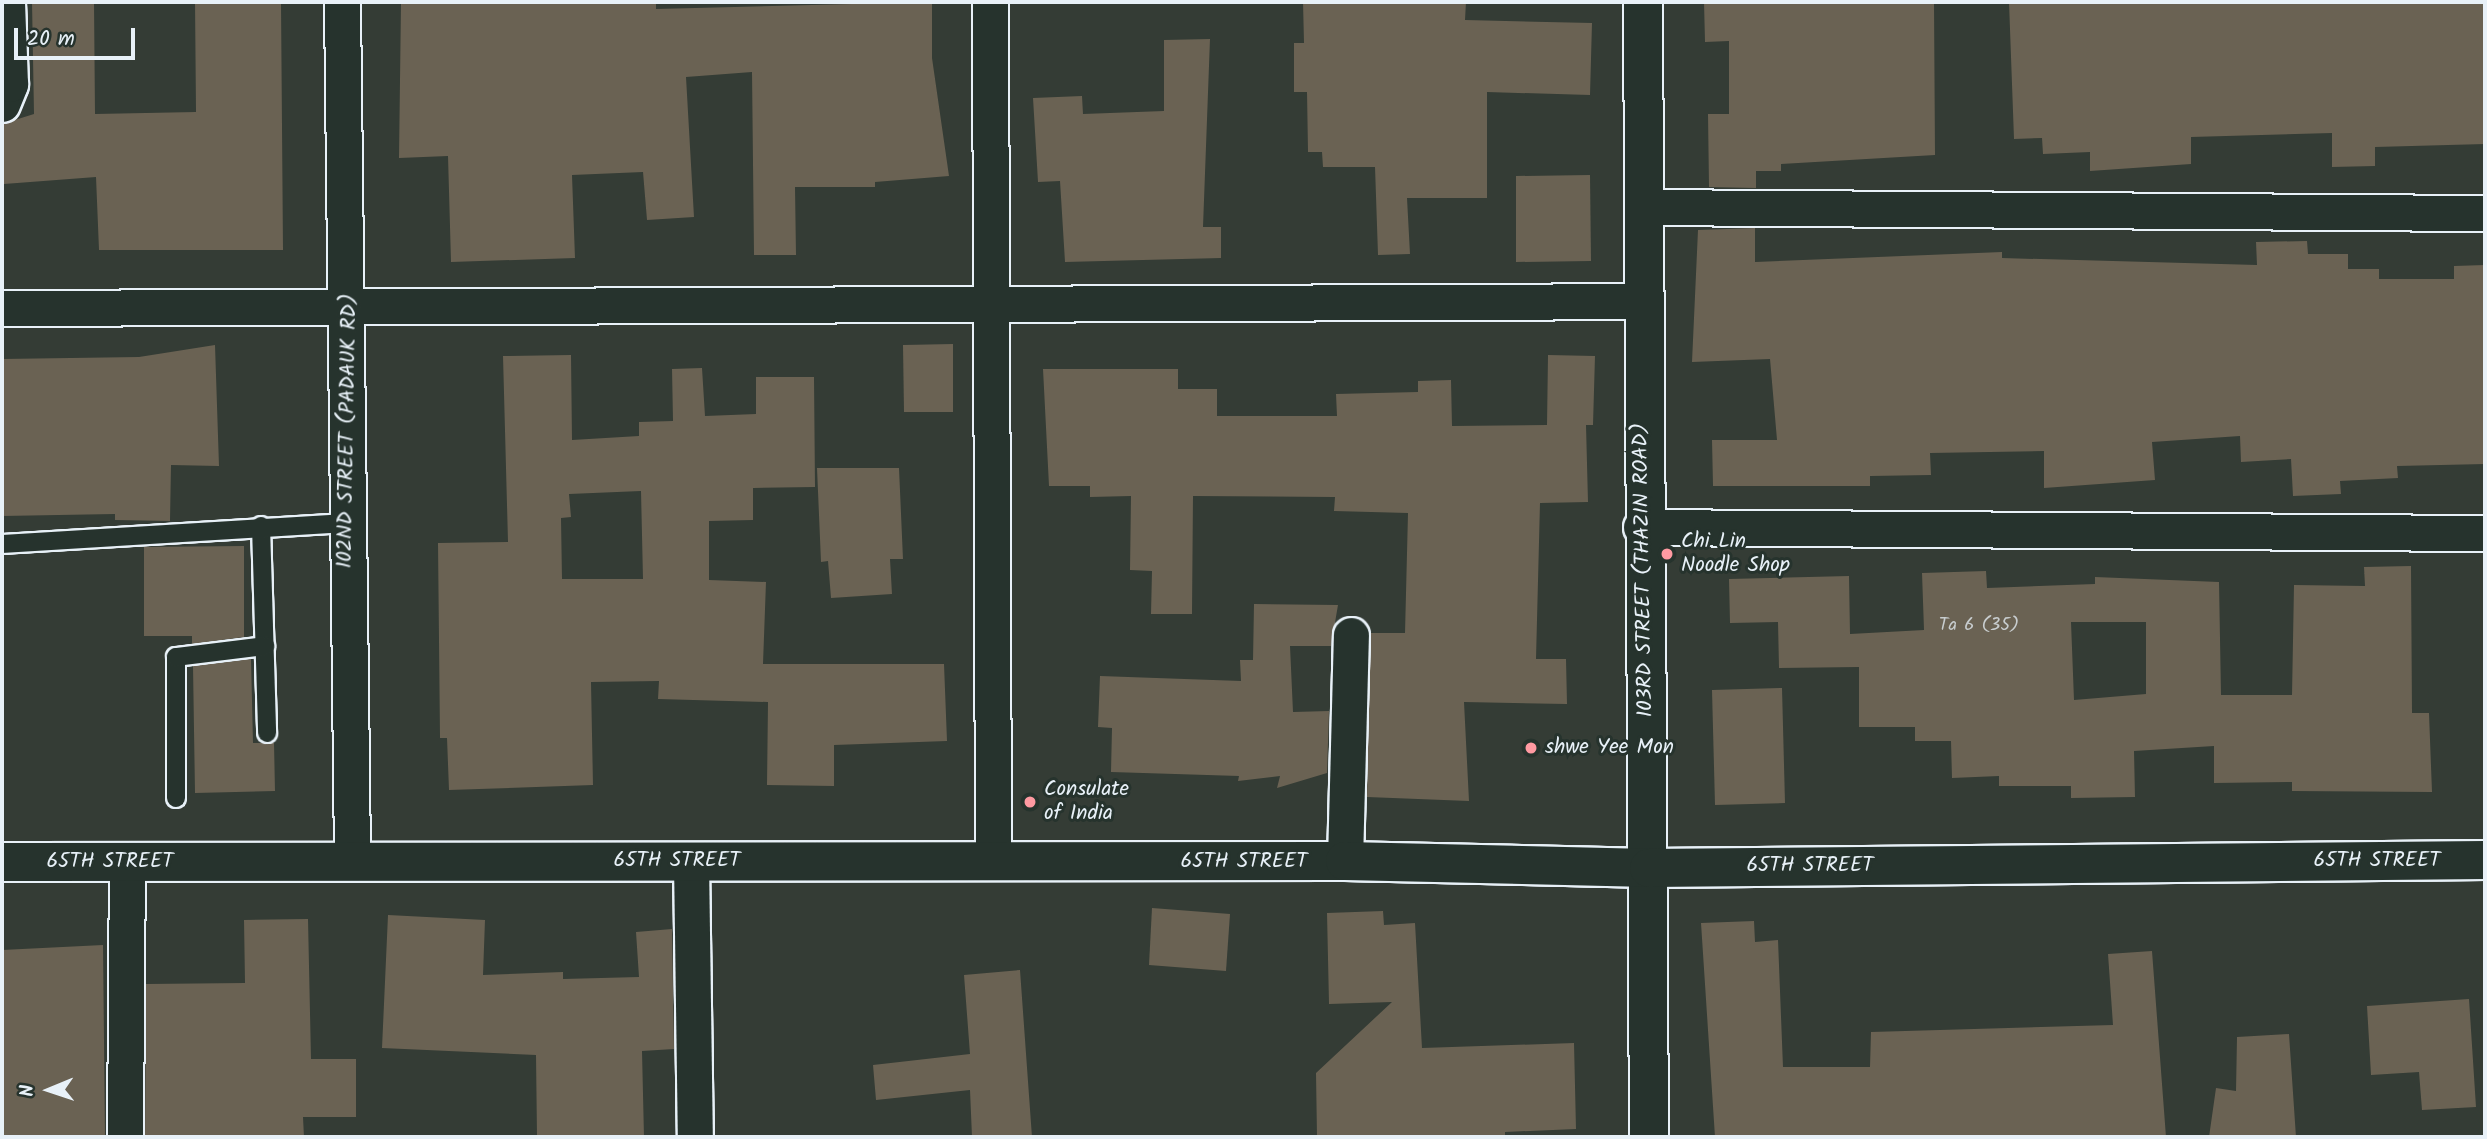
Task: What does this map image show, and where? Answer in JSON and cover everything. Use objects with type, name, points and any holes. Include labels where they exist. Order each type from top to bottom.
[{"type":"street","points":[[2,104],[10,84],[7,2]]},
{"type":"street","name":"102ND STREET (PADAUK RD)","points":[[342,2],[350,306],[345,523],[352,860]]},
{"type":"street","points":[[990,2],[988,302],[993,862]]},
{"type":"street","name":"103RD STREET (THAZIN ROAD)","points":[[1643,2],[1641,527],[1649,868],[1649,1137]]},
{"type":"street","points":[[1642,207],[2485,213]]},
{"type":"street","points":[[2,308],[1642,301]]},
{"type":"street","points":[[1641,527],[2485,533]]},
{"type":"street","points":[[1345,861],[1351,635]]},
{"type":"street","name":"65TH STREET","points":[[2,862],[1345,861],[1649,868],[2485,860]]},
{"type":"street","points":[[691,861],[695,1137]]},
{"type":"street","points":[[125,1137],[127,862]]},
{"type":"lane","points":[[2,544],[261,526],[345,523]]},
{"type":"lane","points":[[261,526],[267,733]]},
{"type":"lane","points":[[176,798],[176,657],[265,646]]},
{"type":"building","points":[[32,2],[94,2],[95,114],[196,112],[195,2],[281,2],[283,250],[99,250],[96,177],[4,184],[2,124],[34,114]]},
{"type":"building","points":[[401,2],[656,2],[656,9],[932,2],[932,58],[949,176],[875,182],[875,187],[795,187],[796,255],[754,255],[752,72],[686,77],[694,217],[647,220],[643,172],[572,175],[575,258],[451,262],[448,156],[399,158]]},
{"type":"building","points":[[1303,2],[1466,2],[1465,20],[1592,23],[1590,95],[1487,92],[1487,198],[1407,198],[1410,254],[1378,255],[1375,167],[1323,167],[1322,152],[1308,152],[1307,92],[1294,92],[1294,43],[1304,43]]},
{"type":"building","points":[[1704,2],[1934,2],[1935,155],[1781,164],[1781,171],[1756,171],[1756,188],[1709,187],[1708,114],[1729,114],[1729,41],[1705,42]]},
{"type":"building","points":[[2009,2],[2485,2],[2485,144],[2375,147],[2375,166],[2332,167],[2332,133],[2191,137],[2191,164],[2090,171],[2090,152],[2043,154],[2042,138],[2014,139]]},
{"type":"building","points":[[1210,39],[1203,227],[1221,227],[1221,258],[1065,262],[1060,181],[1038,182],[1033,98],[1082,96],[1083,114],[1164,111],[1164,40]]},
{"type":"building","points":[[1590,175],[1591,261],[1516,262],[1516,176]]},
{"type":"building","points":[[1755,228],[1755,262],[2002,252],[2002,258],[2257,265],[2256,242],[2307,241],[2308,254],[2348,254],[2348,269],[2379,269],[2379,279],[2454,279],[2454,266],[2485,265],[2485,464],[2397,466],[2398,478],[2340,481],[2341,494],[2293,496],[2291,459],[2241,462],[2240,436],[2152,442],[2155,480],[2044,488],[2044,451],[1930,453],[1931,475],[1870,476],[1870,486],[1713,486],[1712,440],[1777,440],[1770,359],[1692,362],[1698,230]]},
{"type":"building","points":[[953,344],[953,412],[904,412],[903,345]]},
{"type":"building","points":[[215,345],[219,466],[171,465],[170,521],[115,520],[115,514],[2,516],[2,359],[139,357]]},
{"type":"building","points":[[571,355],[572,440],[639,436],[639,422],[673,421],[672,369],[702,368],[705,416],[756,414],[756,377],[814,377],[815,487],[753,488],[753,520],[709,521],[709,580],[766,582],[763,664],[944,664],[947,741],[834,745],[834,786],[767,785],[768,702],[658,699],[659,681],[591,682],[593,785],[449,790],[447,738],[440,738],[438,543],[508,542],[503,356]],"holes":[[[641,491],[643,579],[562,579],[561,518],[571,517],[569,494]]]},
{"type":"building","points":[[1548,355],[1595,356],[1593,425],[1586,425],[1588,502],[1540,503],[1536,659],[1566,659],[1567,704],[1464,702],[1469,801],[1367,797],[1370,633],[1405,633],[1408,513],[1334,511],[1335,497],[1193,496],[1192,614],[1151,614],[1152,571],[1130,570],[1131,496],[1090,497],[1090,486],[1049,486],[1043,369],[1178,369],[1178,389],[1217,389],[1217,416],[1337,416],[1336,394],[1418,392],[1418,381],[1451,380],[1452,426],[1547,425]]},
{"type":"building","points":[[817,468],[899,468],[903,559],[890,559],[892,594],[831,598],[828,561],[821,562]]},
{"type":"building","points":[[244,546],[244,637],[192,644],[192,636],[144,636],[144,547]]},
{"type":"building","points":[[2411,566],[2412,713],[2429,713],[2432,792],[2292,791],[2292,782],[2214,783],[2214,746],[2134,751],[2135,797],[2071,798],[2071,786],[1999,786],[1999,776],[1952,778],[1951,741],[1915,741],[1915,727],[1859,727],[1859,667],[1779,668],[1778,622],[1730,623],[1729,579],[1849,576],[1850,634],[1924,630],[1922,573],[1986,571],[1987,588],[2095,584],[2095,577],[2219,582],[2221,695],[2292,695],[2294,585],[2365,586],[2364,567]],"holes":[[[2071,622],[2146,622],[2146,694],[2074,700]]]},
{"type":"building","points":[[1254,604],[1338,605],[1331,646],[1290,646],[1293,712],[1329,711],[1327,773],[1277,788],[1280,776],[1238,781],[1239,776],[1111,772],[1112,728],[1098,727],[1100,676],[1241,681],[1240,660],[1253,660]]},
{"type":"building","points":[[251,659],[253,743],[274,743],[275,791],[195,793],[193,666]]},
{"type":"building","points":[[1782,688],[1785,803],[1715,805],[1712,690]]},
{"type":"building","points":[[1152,908],[1230,914],[1226,971],[1149,965]]},
{"type":"building","points":[[1383,911],[1384,925],[1415,923],[1422,1048],[1574,1043],[1576,1129],[1505,1132],[1505,1137],[1317,1137],[1316,1073],[1392,1002],[1329,1004],[1327,913]]},
{"type":"building","points":[[388,915],[485,920],[483,975],[563,972],[563,979],[639,977],[636,932],[672,929],[674,1049],[642,1051],[644,1137],[537,1137],[536,1055],[382,1048]]},
{"type":"building","points":[[308,919],[311,1059],[356,1059],[356,1117],[303,1117],[304,1137],[145,1137],[146,984],[245,983],[244,920]]},
{"type":"building","points":[[1754,921],[1755,942],[1778,940],[1783,1067],[1870,1067],[1871,1032],[2113,1025],[2108,954],[2152,951],[2166,1137],[1715,1137],[1701,923]]},
{"type":"building","points":[[103,945],[105,1137],[2,1137],[2,950]]},
{"type":"building","points":[[1020,970],[1032,1137],[972,1137],[970,1090],[876,1100],[873,1065],[970,1054],[964,975]]},
{"type":"building","points":[[2469,999],[2476,1107],[2422,1110],[2419,1072],[2371,1075],[2367,1006]]},
{"type":"building","points":[[2289,1034],[2296,1137],[2209,1137],[2216,1088],[2236,1091],[2237,1037]]},
{"type":"place","name":"Chi Lin Noodle Shop","points":[[1667,554]]},
{"type":"place","name":"shwe Yee Mon","points":[[1531,748]]},
{"type":"place","name":"Consulate of India","points":[[1030,802]]}]
